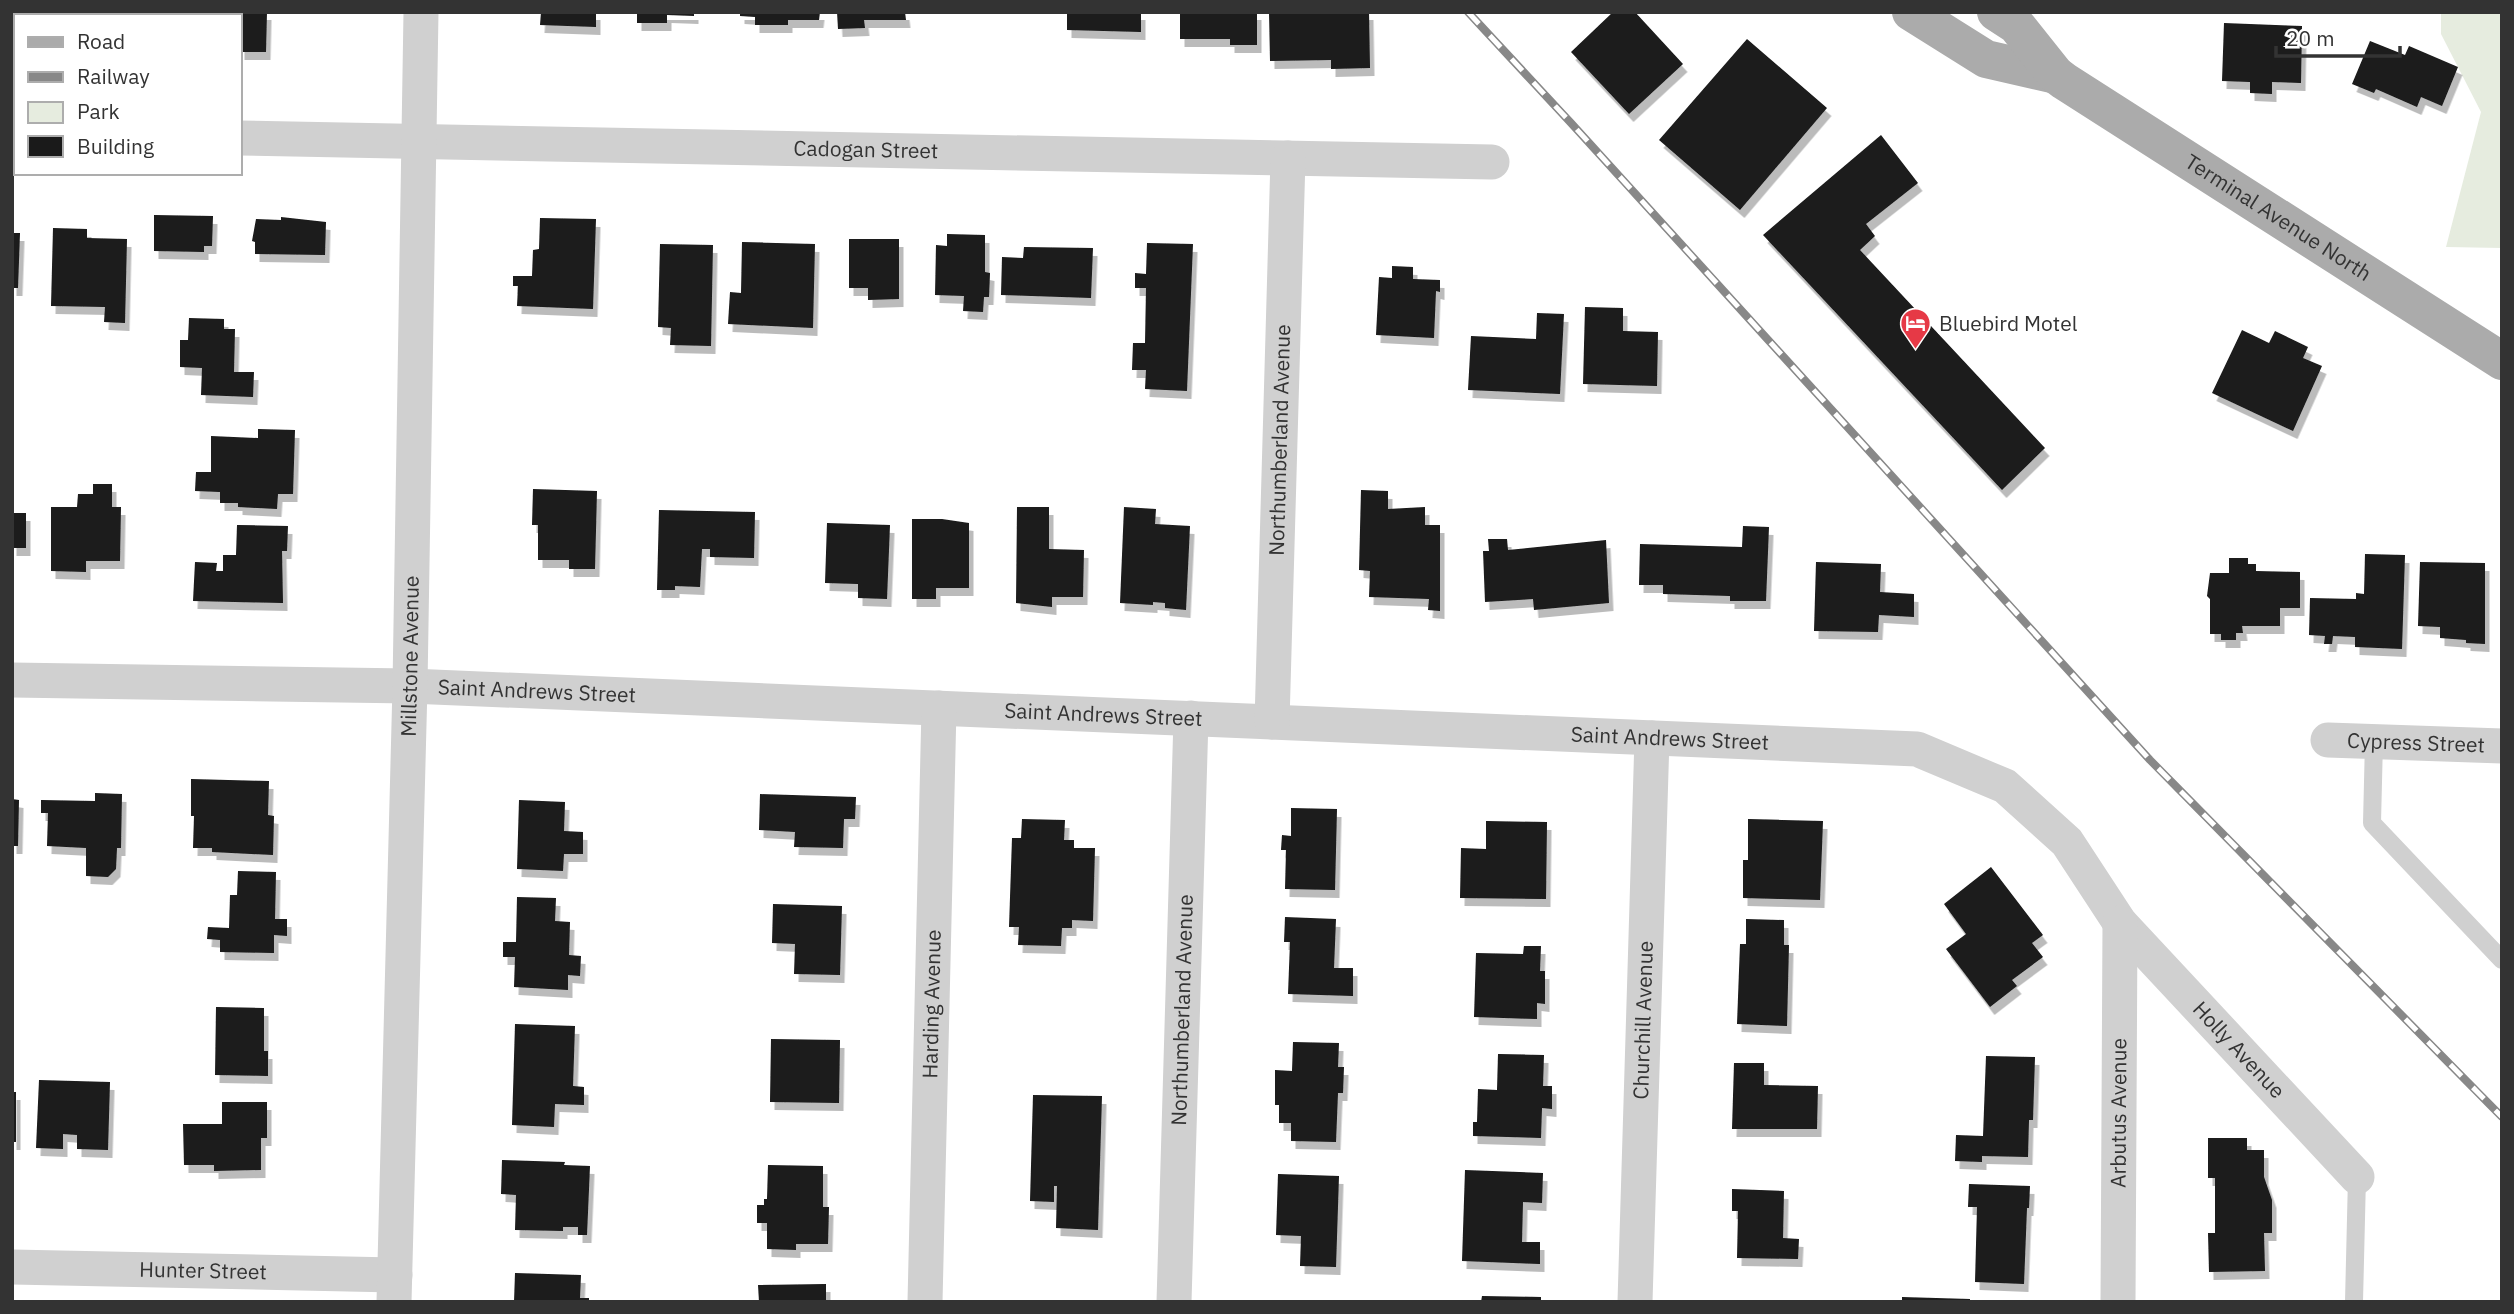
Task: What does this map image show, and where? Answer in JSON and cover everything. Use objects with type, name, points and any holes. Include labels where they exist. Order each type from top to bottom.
[{"type":"main road","name":"Terminal Avenue North","points":[[1911,12],[1986,59],[2056,75]]},
{"type":"main road","name":"Terminal Avenue North","points":[[1996,12],[2016,25],[2056,75],[2502,361]]},
{"type":"street","name":"Millstone Avenue","points":[[394,1289],[410,686],[421,12]]},
{"type":"street","name":"Cadogan Street","points":[[242,138],[1492,162]]},
{"type":"street","name":"Northumberland Avenue","points":[[1272,722],[1288,158]]},
{"type":"street","name":"Saint Andrews Street","points":[[12,680],[410,686],[1917,749],[2005,786],[2067,842],[2120,923]]},
{"type":"street","name":"Harding Avenue","points":[[925,1302],[939,708]]},
{"type":"street","name":"Northumberland Avenue","points":[[1174,1302],[1191,718]]},
{"type":"street","name":"Churchill Avenue","points":[[1635,1302],[1652,738]]},
{"type":"street","name":"Cypress Street","points":[[2328,740],[2502,746]]},
{"type":"street","name":"Holly Avenue","points":[[2120,923],[2357,1177]]},
{"type":"street","name":"Arbutus Avenue","points":[[2118,1302],[2120,923]]},
{"type":"street","name":"Hunter Street","points":[[12,1267],[394,1289]]},
{"type":"lane","points":[[2374,741],[2372,822],[2502,960]]},
{"type":"lane","points":[[2354,1302],[2357,1177]]},
{"type":"green space","points":[[2441,12],[2502,12],[2502,248],[2446,247],[2481,112],[2441,34]]},
{"type":"building","points":[[267,12],[266,52],[242,52],[242,14],[231,14]]},
{"type":"building","points":[[541,12],[596,12],[596,27],[540,25]]},
{"type":"building","points":[[637,12],[694,12],[694,16],[667,15],[667,23],[637,23]]},
{"type":"building","points":[[740,12],[820,12],[819,20],[788,20],[788,25],[755,25],[755,17],[740,16]]},
{"type":"building","points":[[837,12],[905,12],[906,20],[864,20],[865,28],[838,29]]},
{"type":"building","points":[[1067,12],[1141,12],[1141,32],[1067,30]]},
{"type":"building","points":[[1180,12],[1257,12],[1257,45],[1230,45],[1230,39],[1180,39]]},
{"type":"building","points":[[1269,12],[1369,12],[1370,68],[1331,69],[1331,60],[1270,61]]},
{"type":"building","points":[[1613,12],[1635,12],[1683,64],[1629,114],[1571,52]]},
{"type":"building","points":[[2224,23],[2302,26],[2301,83],[2272,82],[2272,94],[2250,93],[2250,82],[2222,81]]},
{"type":"building","points":[[1747,39],[1827,108],[1740,210],[1659,140]]},
{"type":"building","points":[[2370,41],[2405,55],[2409,46],[2458,67],[2442,106],[2421,97],[2417,107],[2376,89],[2374,93],[2352,84]]},
{"type":"building","points":[[1881,135],[1918,183],[1866,224],[1875,236],[1860,250],[2045,448],[2002,490],[1763,235]]},
{"type":"building","points":[[154,215],[213,216],[212,246],[204,246],[204,252],[154,251]]},
{"type":"building","points":[[281,217],[326,222],[325,255],[255,254],[255,242],[252,241],[256,219],[281,220]]},
{"type":"building","points":[[540,218],[596,219],[593,309],[517,306],[518,286],[513,286],[513,276],[532,276],[533,250],[539,249]]},
{"type":"building","points":[[53,228],[87,229],[87,238],[127,239],[125,323],[104,322],[105,307],[51,306]]},
{"type":"building","points":[[12,233],[20,233],[18,288],[12,288]]},
{"type":"building","points":[[947,234],[985,235],[985,272],[990,273],[989,297],[984,297],[983,312],[963,311],[964,296],[935,295],[936,245],[947,246]]},
{"type":"building","points":[[849,239],[899,239],[899,299],[868,300],[868,288],[849,288]]},
{"type":"building","points":[[742,242],[815,244],[813,328],[728,324],[730,292],[741,293]]},
{"type":"building","points":[[1147,243],[1193,244],[1187,391],[1145,389],[1146,370],[1132,370],[1133,343],[1145,343],[1146,288],[1135,288],[1135,273],[1146,274]]},
{"type":"building","points":[[660,244],[713,245],[711,346],[670,345],[671,328],[658,327]]},
{"type":"building","points":[[1024,247],[1093,248],[1091,298],[1001,295],[1002,257],[1023,258]]},
{"type":"building","points":[[1392,266],[1413,267],[1413,279],[1440,280],[1440,292],[1436,291],[1434,338],[1376,335],[1379,277],[1392,278]]},
{"type":"building","points":[[1585,307],[1623,308],[1623,331],[1658,332],[1657,386],[1583,384]]},
{"type":"building","points":[[1537,313],[1564,314],[1560,394],[1468,390],[1471,336],[1536,339]]},
{"type":"building","points":[[189,318],[224,319],[224,329],[235,329],[234,372],[254,372],[253,397],[201,395],[202,368],[180,367],[180,340],[188,340]]},
{"type":"building","points":[[2242,330],[2269,343],[2275,331],[2308,347],[2303,358],[2322,366],[2293,431],[2212,393]]},
{"type":"building","points":[[258,429],[295,430],[293,494],[278,494],[277,509],[238,507],[238,503],[220,503],[220,492],[195,491],[196,472],[211,472],[211,436],[258,438]]},
{"type":"building","points":[[93,484],[112,484],[112,507],[121,507],[120,561],[86,561],[86,572],[51,571],[51,507],[77,507],[78,494],[93,494]]},
{"type":"building","points":[[533,489],[597,491],[595,569],[569,569],[569,560],[538,560],[538,525],[532,525]]},
{"type":"building","points":[[1361,490],[1388,491],[1388,509],[1425,507],[1425,525],[1440,525],[1440,611],[1428,610],[1429,599],[1369,597],[1370,571],[1359,570]]},
{"type":"building","points":[[1017,507],[1049,507],[1049,549],[1084,550],[1083,597],[1052,597],[1052,607],[1016,603]]},
{"type":"building","points":[[1124,507],[1156,509],[1155,524],[1190,526],[1186,610],[1165,608],[1165,603],[1120,603]]},
{"type":"building","points":[[659,510],[755,512],[754,558],[710,557],[710,549],[702,549],[700,587],[675,586],[675,590],[657,590]]},
{"type":"building","points":[[12,513],[26,513],[26,548],[12,548]]},
{"type":"building","points":[[912,519],[942,519],[969,523],[969,588],[936,588],[936,599],[912,599]]},
{"type":"building","points":[[827,523],[890,525],[887,599],[858,598],[858,584],[825,583]]},
{"type":"building","points":[[237,525],[288,526],[287,551],[282,551],[283,603],[193,601],[195,562],[217,563],[216,571],[223,571],[223,555],[236,555]]},
{"type":"building","points":[[1743,526],[1769,527],[1766,601],[1730,601],[1730,596],[1663,594],[1663,585],[1639,585],[1640,544],[1742,547]]},
{"type":"building","points":[[1488,539],[1507,539],[1508,550],[1606,540],[1609,603],[1534,610],[1533,599],[1485,602],[1483,551],[1489,551]]},
{"type":"building","points":[[2365,554],[2405,555],[2402,649],[2355,647],[2355,637],[2333,636],[2332,644],[2324,644],[2325,636],[2309,635],[2310,598],[2356,599],[2356,593],[2364,594]]},
{"type":"building","points":[[2229,558],[2248,558],[2248,564],[2256,564],[2256,571],[2300,572],[2300,608],[2280,608],[2280,626],[2242,626],[2243,633],[2236,633],[2236,640],[2221,640],[2221,634],[2210,634],[2210,599],[2207,596],[2210,573],[2229,573]]},
{"type":"building","points":[[1816,562],[1881,564],[1880,592],[1914,594],[1914,617],[1879,615],[1878,632],[1814,631]]},
{"type":"building","points":[[2420,562],[2485,563],[2485,644],[2440,638],[2440,627],[2418,626]]},
{"type":"building","points":[[191,779],[269,781],[268,815],[274,816],[273,855],[212,852],[212,848],[193,848]]},
{"type":"building","points":[[95,793],[122,794],[121,848],[117,848],[116,869],[108,877],[86,876],[86,848],[47,846],[48,813],[41,813],[41,800],[95,801]]},
{"type":"building","points":[[760,794],[856,797],[855,819],[844,819],[843,848],[794,847],[795,832],[759,830]]},
{"type":"building","points":[[12,799],[19,800],[18,846],[12,846]]},
{"type":"building","points":[[519,800],[565,802],[564,831],[583,832],[583,854],[564,854],[563,871],[517,869]]},
{"type":"building","points":[[1291,808],[1337,809],[1335,890],[1285,889],[1286,850],[1281,850],[1282,835],[1291,836]]},
{"type":"building","points":[[1022,819],[1065,820],[1064,840],[1074,840],[1074,848],[1095,848],[1093,921],[1072,920],[1072,928],[1062,928],[1061,946],[1018,945],[1019,927],[1009,927],[1012,838],[1021,838]]},
{"type":"building","points":[[1748,819],[1823,821],[1820,900],[1743,898],[1743,860],[1748,860]]},
{"type":"building","points":[[1486,821],[1547,822],[1546,899],[1460,898],[1461,848],[1486,849]]},
{"type":"building","points":[[1991,867],[2043,935],[2032,943],[2043,957],[2012,980],[2017,986],[1990,1007],[1946,949],[1966,934],[1944,904]]},
{"type":"building","points":[[238,871],[276,872],[275,919],[287,919],[287,936],[274,935],[274,953],[220,952],[220,940],[207,939],[208,927],[229,928],[230,895],[237,895]]},
{"type":"building","points":[[517,897],[556,898],[555,921],[570,922],[569,955],[581,956],[580,976],[568,975],[568,990],[514,987],[515,957],[503,957],[503,942],[516,942]]},
{"type":"building","points":[[773,904],[842,906],[840,975],[794,974],[795,944],[772,943]]},
{"type":"building","points":[[1285,917],[1336,919],[1334,968],[1353,968],[1353,996],[1288,994],[1290,942],[1284,942]]},
{"type":"building","points":[[1746,919],[1784,920],[1784,945],[1789,945],[1787,1026],[1737,1024],[1740,944],[1746,944]]},
{"type":"building","points":[[1524,946],[1541,946],[1540,971],[1545,971],[1545,1004],[1537,1003],[1537,1019],[1474,1017],[1476,953],[1523,954]]},
{"type":"building","points":[[216,1007],[264,1008],[264,1051],[268,1051],[268,1076],[215,1075]]},
{"type":"building","points":[[515,1024],[575,1026],[573,1086],[584,1087],[584,1105],[555,1104],[554,1127],[512,1125]]},
{"type":"building","points":[[771,1039],[840,1040],[839,1103],[770,1102]]},
{"type":"building","points":[[1293,1042],[1339,1043],[1338,1067],[1344,1067],[1343,1093],[1338,1093],[1336,1142],[1291,1141],[1291,1123],[1279,1123],[1279,1105],[1275,1105],[1275,1070],[1292,1071]]},
{"type":"building","points":[[1498,1054],[1544,1055],[1543,1086],[1552,1086],[1552,1109],[1542,1108],[1541,1138],[1473,1136],[1473,1122],[1477,1122],[1478,1089],[1497,1090]]},
{"type":"building","points":[[1986,1056],[2035,1057],[2033,1120],[2029,1120],[2028,1157],[1982,1156],[1982,1162],[1955,1161],[1956,1135],[1983,1136]]},
{"type":"building","points":[[1734,1063],[1764,1063],[1764,1085],[1818,1086],[1817,1129],[1732,1129]]},
{"type":"building","points":[[39,1080],[110,1082],[108,1150],[77,1149],[77,1135],[63,1134],[63,1149],[36,1148]]},
{"type":"building","points":[[12,1092],[16,1092],[16,1142],[12,1142]]},
{"type":"building","points":[[1033,1095],[1102,1096],[1098,1230],[1056,1228],[1057,1186],[1054,1186],[1054,1202],[1030,1201]]},
{"type":"building","points":[[222,1102],[267,1102],[267,1138],[261,1138],[261,1170],[214,1171],[214,1165],[184,1165],[183,1124],[222,1124]]},
{"type":"building","points":[[2208,1138],[2247,1138],[2247,1150],[2264,1150],[2264,1177],[2272,1200],[2272,1233],[2264,1233],[2265,1271],[2209,1272],[2208,1233],[2215,1233],[2215,1178],[2208,1178]]},
{"type":"building","points":[[502,1160],[565,1162],[564,1165],[590,1166],[587,1235],[578,1235],[578,1227],[563,1227],[563,1231],[515,1230],[516,1195],[501,1194]]},
{"type":"building","points":[[768,1165],[823,1166],[823,1207],[829,1207],[828,1244],[796,1244],[796,1250],[767,1249],[767,1223],[757,1223],[757,1205],[764,1205],[764,1199],[767,1199]]},
{"type":"building","points":[[1465,1170],[1543,1173],[1542,1203],[1523,1202],[1522,1242],[1540,1242],[1540,1264],[1462,1261]]},
{"type":"building","points":[[1278,1174],[1339,1176],[1336,1267],[1300,1266],[1301,1236],[1276,1235]]},
{"type":"building","points":[[1969,1184],[2030,1186],[2024,1284],[1975,1282],[1977,1207],[1968,1207]]},
{"type":"building","points":[[1732,1189],[1784,1191],[1783,1238],[1799,1239],[1798,1259],[1737,1258],[1738,1211],[1732,1211]]},
{"type":"building","points":[[515,1273],[581,1275],[580,1298],[589,1298],[589,1302],[514,1302]]},
{"type":"building","points":[[826,1284],[826,1302],[759,1302],[758,1285]]},
{"type":"building","points":[[1482,1296],[1541,1297],[1541,1302],[1481,1302]]},
{"type":"building","points":[[1902,1297],[1970,1299],[1970,1302],[1902,1302]]},
{"type":"railway","points":[[1468,12],[2150,760],[2502,1117]]},
{"type":"place","name":"Bluebird Motel","points":[[1916,351]]}]
